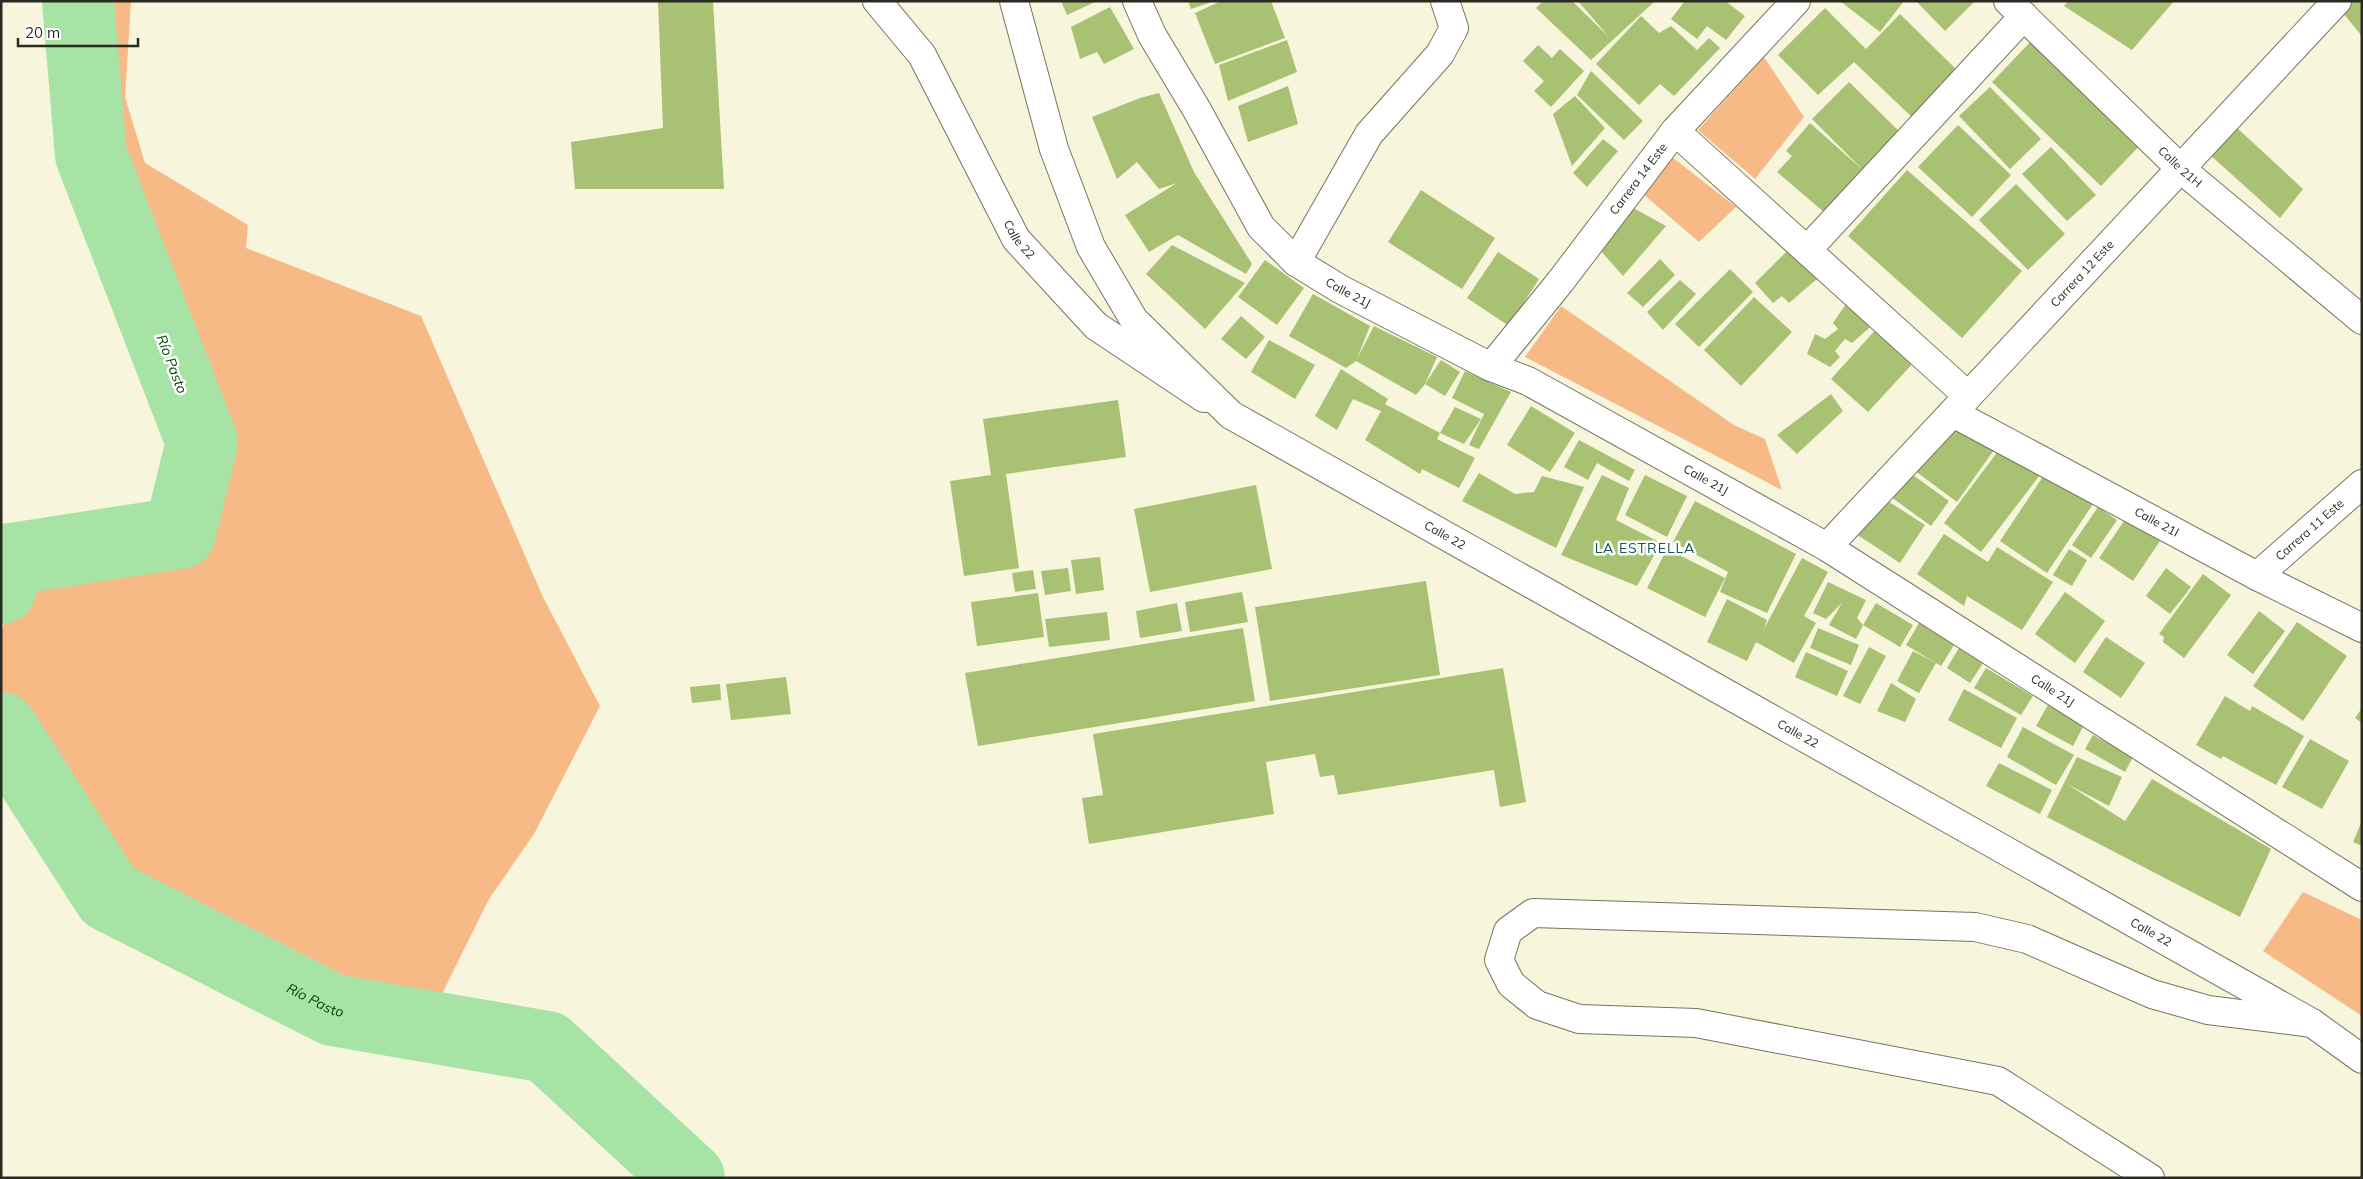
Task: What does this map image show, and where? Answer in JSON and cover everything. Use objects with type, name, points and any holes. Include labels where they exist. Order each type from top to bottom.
[{"type":"street","name":"Calle 22","points":[[877,1],[922,55],[1016,239],[1096,326],[1231,415],[2312,1023],[2362,1059]]},
{"type":"street","name":"Calle 22","points":[[1014,1],[1054,149],[1091,247],[1134,320],[1231,415]]},
{"type":"street","name":"Calle 21J","points":[[1137,1],[1152,35],[1197,110],[1262,227],[1296,262],[1340,288],[1491,367],[1528,381],[1827,547],[2362,886]]},
{"type":"street","points":[[1296,262],[1369,134],[1440,54],[1454,28],[1445,1]]},
{"type":"street","name":"Carrera 14 Este","points":[[1491,367],[1560,282],[1675,131],[1796,1]]},
{"type":"street","name":"Carrera 12 Este","points":[[1827,547],[2337,1]]},
{"type":"street","points":[[1807,250],[2016,9]]},
{"type":"street","name":"Calle 21H","points":[[2016,9],[2181,169],[2362,320]]},
{"type":"street","name":"Calle 21I","points":[[1675,131],[1807,250],[1961,405],[2257,576],[2362,628]]},
{"type":"street","name":"Carrera 11 Este","points":[[2257,576],[2362,484]]},
{"type":"street","points":[[2150,1178],[1998,1080],[1696,1023],[1579,1019],[1537,1005],[1510,984],[1499,960],[1508,932],[1533,913],[1975,927],[2027,939],[2152,994],[2208,1010],[2312,1023]]},
{"type":"shaded area","points":[[95,1],[131,1],[125,97],[145,163],[248,225],[246,248],[421,316],[543,597],[600,706],[534,834],[489,899],[432,1014],[341,996],[120,884],[1,700],[1,632],[22,572],[191,546],[219,448],[106,162]]},
{"type":"shaded area","points":[[1764,57],[1804,117],[1755,179],[1698,130]]},
{"type":"shaded area","points":[[1672,157],[1736,207],[1699,242],[1642,193]]},
{"type":"shaded area","points":[[1561,306],[1734,425],[1765,439],[1782,490],[1525,357]]},
{"type":"shaded area","points":[[2303,892],[2362,920],[2362,1016],[2263,951]]},
{"type":"building","points":[[658,1],[713,1],[724,189],[575,189],[571,142],[663,128]]},
{"type":"building","points":[[1061,1],[1097,1],[1067,15]]},
{"type":"building","points":[[1188,1],[1212,1],[1212,2],[1191,9]]},
{"type":"building","points":[[1221,1],[1271,1],[1285,38],[1215,64],[1195,13]]},
{"type":"building","points":[[1543,1],[1572,1],[1609,37],[1578,1],[1655,1],[1591,60],[1536,8]]},
{"type":"building","points":[[1685,1],[1725,1],[1745,16],[1726,40],[1707,26],[1697,39],[1671,19]]},
{"type":"building","points":[[1840,1],[1904,1],[1880,32]]},
{"type":"building","points":[[1916,1],[1975,1],[1945,31]]},
{"type":"building","points":[[2068,1],[2174,1],[2132,50],[2064,6]]},
{"type":"building","points":[[2352,1],[2362,1],[2362,36],[2342,12]]},
{"type":"building","points":[[1110,7],[1134,49],[1104,64],[1097,52],[1080,59],[1071,27]]},
{"type":"building","points":[[1825,8],[1866,49],[1900,14],[1960,73],[1915,120],[1854,62],[1818,95],[1778,55]]},
{"type":"building","points":[[1641,16],[1659,33],[1671,26],[1697,50],[1709,38],[1720,48],[1674,96],[1660,84],[1639,105],[1596,64]]},
{"type":"building","points":[[2038,34],[2147,138],[2101,186],[1992,82]]},
{"type":"building","points":[[1287,40],[1297,72],[1228,101],[1219,65]]},
{"type":"building","points":[[1538,45],[1552,58],[1560,49],[1584,71],[1551,107],[1534,91],[1544,81],[1523,61]]},
{"type":"building","points":[[1591,71],[1643,121],[1624,140],[1577,95]]},
{"type":"building","points":[[1849,82],[1905,137],[1832,219],[1777,172],[1792,156],[1786,151],[1810,123],[1864,171],[1812,119]]},
{"type":"building","points":[[1288,86],[1298,124],[1248,142],[1238,106]]},
{"type":"building","points":[[1990,87],[2041,139],[2010,169],[1959,116]]},
{"type":"building","points":[[1159,93],[1194,172],[1252,264],[1246,274],[1178,235],[1149,252],[1125,215],[1177,183],[1159,189],[1137,162],[1117,179],[1092,117],[1140,98]]},
{"type":"building","points":[[1575,96],[1605,128],[1572,166],[1553,114]]},
{"type":"building","points":[[1958,125],[2011,175],[1972,217],[1918,167]]},
{"type":"building","points":[[2235,126],[2303,189],[2280,218],[2208,153]]},
{"type":"building","points":[[1603,139],[1618,151],[1587,187],[1573,173]]},
{"type":"building","points":[[2051,147],[2096,195],[2067,221],[2022,174]]},
{"type":"building","points":[[1907,170],[2022,271],[1962,338],[1848,236]]},
{"type":"building","points":[[2016,184],[2065,234],[2028,270],[1979,220]]},
{"type":"building","points":[[1421,190],[1495,238],[1462,289],[1388,242]]},
{"type":"building","points":[[1628,205],[1666,226],[1623,276],[1593,242]]},
{"type":"building","points":[[1172,245],[1245,283],[1205,329],[1146,274]]},
{"type":"building","points":[[1789,249],[1817,279],[1789,303],[1782,296],[1773,303],[1755,283]]},
{"type":"building","points":[[1498,252],[1539,279],[1509,326],[1467,298]]},
{"type":"building","points":[[1660,259],[1675,275],[1643,307],[1627,293]]},
{"type":"building","points":[[1265,260],[1304,288],[1277,325],[1238,297]]},
{"type":"building","points":[[1730,269],[1753,292],[1699,347],[1675,324]]},
{"type":"building","points":[[1680,280],[1696,294],[1663,330],[1647,312]]},
{"type":"building","points":[[1313,294],[1370,326],[1357,359],[1374,326],[1437,357],[1425,384],[1416,395],[1356,361],[1346,368],[1289,336]]},
{"type":"building","points":[[1852,295],[1876,322],[1852,343],[1845,339],[1835,351],[1840,357],[1830,367],[1807,354],[1815,334],[1825,339],[1838,329],[1833,323]]},
{"type":"building","points":[[1754,297],[1792,332],[1741,386],[1704,350]]},
{"type":"building","points":[[1241,316],[1265,337],[1246,359],[1221,339]]},
{"type":"building","points":[[1879,326],[1916,360],[1868,412],[1831,379]]},
{"type":"building","points":[[1269,340],[1315,365],[1295,399],[1251,372]]},
{"type":"building","points":[[1441,360],[1460,372],[1445,396],[1425,384]]},
{"type":"building","points":[[1341,369],[1388,399],[1385,404],[1440,433],[1437,439],[1475,458],[1459,488],[1422,469],[1420,474],[1365,440],[1381,411],[1353,399],[1337,430],[1315,416]]},
{"type":"building","points":[[1465,371],[1511,392],[1479,449],[1469,445],[1484,414],[1452,398]]},
{"type":"building","points":[[1831,394],[1843,411],[1797,454],[1777,435]]},
{"type":"building","points":[[1118,400],[1126,457],[1006,474],[1019,568],[964,576],[950,481],[991,475],[983,419]]},
{"type":"building","points":[[1531,406],[1575,433],[1550,472],[1507,445]]},
{"type":"building","points":[[1455,407],[1481,419],[1464,444],[1440,433]]},
{"type":"building","points":[[1954,417],[1999,443],[1957,502],[1911,468]]},
{"type":"building","points":[[1579,440],[1635,470],[1629,481],[1597,463],[1588,480],[1564,467]]},
{"type":"building","points":[[2005,442],[2043,471],[1981,552],[1944,523]]},
{"type":"building","points":[[2048,469],[2095,501],[2047,573],[2000,541]]},
{"type":"building","points":[[1906,470],[1949,501],[1931,526],[1887,494]]},
{"type":"building","points":[[1479,473],[1515,494],[1534,492],[1542,476],[1584,487],[1556,548],[1462,501]]},
{"type":"building","points":[[1602,475],[1629,488],[1616,520],[1661,543],[1637,586],[1561,555]]},
{"type":"building","points":[[1645,475],[1687,496],[1667,537],[1625,515]]},
{"type":"building","points":[[1256,485],[1272,569],[1150,592],[1134,509]]},
{"type":"building","points":[[1877,494],[1925,525],[1900,563],[1853,532]]},
{"type":"building","points":[[1695,501],[1796,554],[1767,613],[1720,592],[1728,572],[1673,542]]},
{"type":"building","points":[[2098,507],[2117,520],[2091,558],[2072,545]]},
{"type":"building","points":[[2126,518],[2160,541],[2133,581],[2099,558]]},
{"type":"building","points":[[1944,534],[1988,562],[1997,547],[2053,582],[2022,630],[1967,596],[1964,606],[1917,574]]},
{"type":"building","points":[[1667,549],[1725,578],[1705,617],[1647,588]]},
{"type":"building","points":[[2069,549],[2087,560],[2072,586],[2053,575]]},
{"type":"building","points":[[1100,557],[1104,590],[1076,594],[1071,560]]},
{"type":"building","points":[[1802,558],[1828,572],[1804,616],[1816,623],[1794,663],[1756,642],[1747,661],[1707,642],[1727,599],[1767,620],[1764,629]]},
{"type":"building","points":[[1068,568],[1071,591],[1045,595],[1041,571]]},
{"type":"building","points":[[2166,568],[2191,587],[2170,614],[2146,596]]},
{"type":"building","points":[[1033,570],[1036,589],[1015,592],[1012,573]]},
{"type":"building","points":[[2203,574],[2231,595],[2184,658],[2163,642],[2164,637],[2159,634]]},
{"type":"building","points":[[1426,581],[1440,675],[1270,701],[1255,607]]},
{"type":"building","points":[[1828,582],[1866,600],[1857,618],[1863,625],[1856,639],[1829,625],[1842,603],[1826,619],[1813,613]]},
{"type":"building","points":[[1242,592],[1248,622],[1190,632],[1185,602]]},
{"type":"building","points":[[2065,592],[2105,621],[2075,663],[2035,634]]},
{"type":"building","points":[[1038,593],[1044,637],[977,646],[971,602]]},
{"type":"building","points":[[1177,603],[1182,631],[1140,638],[1136,611]]},
{"type":"building","points":[[1876,603],[1913,625],[1900,647],[1863,625]]},
{"type":"building","points":[[2259,611],[2285,631],[2253,674],[2227,655]]},
{"type":"building","points":[[1107,612],[1110,640],[1049,647],[1045,619]]},
{"type":"building","points":[[1925,613],[1954,645],[1941,666],[1906,645]]},
{"type":"building","points":[[2297,622],[2347,656],[2303,721],[2253,686]]},
{"type":"building","points":[[1243,628],[1255,701],[978,746],[965,673]]},
{"type":"building","points":[[1818,628],[1859,645],[1851,665],[1810,648]]},
{"type":"building","points":[[2106,637],[2145,663],[2121,698],[2083,672]]},
{"type":"building","points":[[1869,647],[1886,656],[1860,704],[1843,696]]},
{"type":"building","points":[[1959,648],[1983,663],[1970,683],[1947,668]]},
{"type":"building","points":[[1913,651],[1936,663],[1919,693],[1897,681]]},
{"type":"building","points":[[1806,652],[1848,671],[1837,696],[1795,677]]},
{"type":"building","points":[[1503,668],[1526,802],[1500,807],[1494,770],[1338,795],[1334,775],[1320,777],[1315,754],[1266,762],[1274,814],[1089,844],[1082,798],[1103,795],[1093,734]]},
{"type":"building","points":[[1986,668],[2033,696],[2021,715],[1974,688]]},
{"type":"building","points":[[786,677],[791,714],[731,720],[726,684]]},
{"type":"building","points":[[1891,683],[1916,699],[1905,722],[1877,711]]},
{"type":"building","points":[[720,684],[721,700],[692,703],[690,687]]},
{"type":"building","points":[[1964,689],[2017,718],[2001,748],[1948,720]]},
{"type":"building","points":[[2225,696],[2250,711],[2252,706],[2304,736],[2276,785],[2223,756],[2221,759],[2196,745]]},
{"type":"building","points":[[2048,705],[2084,725],[2073,746],[2036,726]]},
{"type":"building","points":[[2362,708],[2362,723],[2355,718]]},
{"type":"building","points":[[2023,727],[2074,755],[2056,785],[2007,757]]},
{"type":"building","points":[[2093,735],[2133,757],[2125,772],[2085,749]]},
{"type":"building","points":[[2310,739],[2349,761],[2322,809],[2282,787]]},
{"type":"building","points":[[2077,757],[2122,777],[2109,806],[2067,784],[2125,821],[2152,779],[2271,849],[2240,917],[2047,817]]},
{"type":"building","points":[[1999,763],[2052,790],[2040,814],[1986,786]]},
{"type":"building","points":[[2362,821],[2362,846],[2353,842]]},
{"type":"waterway","name":"Río Pasto","points":[[1,588],[11,559],[180,533],[202,442],[91,155],[78,1]]},
{"type":"waterway","name":"Río Pasto","points":[[1,728],[109,896],[333,1010],[547,1047],[689,1178]]},
{"type":"district","name":"LA ESTRELLA","points":[[1645,548]]}]
